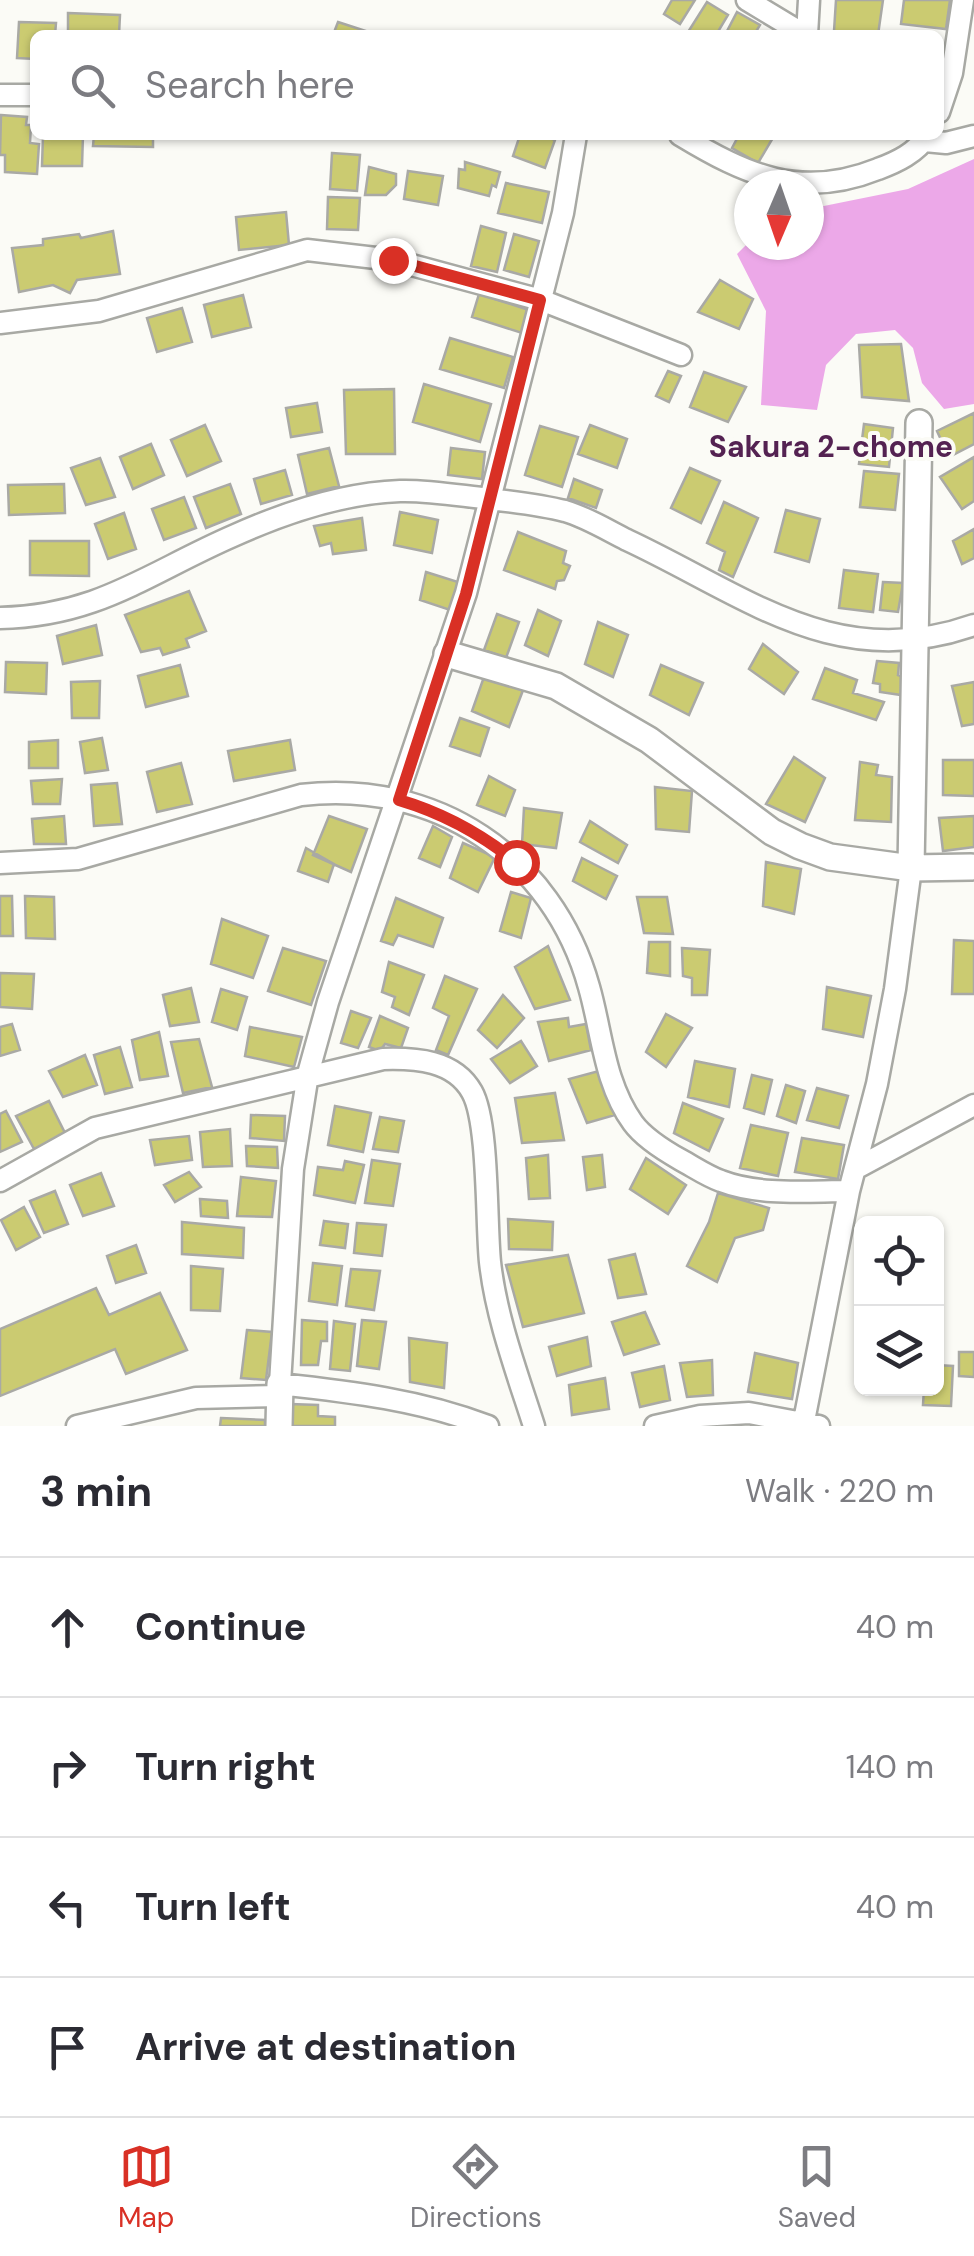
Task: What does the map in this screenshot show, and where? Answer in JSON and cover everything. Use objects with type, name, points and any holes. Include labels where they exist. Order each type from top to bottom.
[{"type":"street","points":[[747,0],[798,30]]},
{"type":"street","points":[[806,30],[809,0]]},
{"type":"street","points":[[944,97],[952,73],[963,0]]},
{"type":"street","points":[[0,95],[30,95]]},
{"type":"street","points":[[934,140],[946,143],[974,136]]},
{"type":"street","points":[[279,1426],[292,1170],[308,1074],[328,1002],[447,654],[563,213],[575,140]]},
{"type":"street","points":[[688,140],[727,164],[777,181],[822,183],[864,175],[902,160],[924,140]]},
{"type":"street","points":[[0,323],[99,312],[307,250],[393,260],[540,300],[681,355]]},
{"type":"street","points":[[655,1426],[700,1416],[749,1413],[809,1425],[849,1191],[877,1084],[895,989],[911,868],[918,423]]},
{"type":"street","points":[[0,618],[74,610],[122,592],[231,536],[293,512],[348,498],[400,491],[490,499],[568,512],[719,584],[774,615],[824,634],[875,640],[915,639],[974,624]]},
{"type":"street","points":[[447,654],[556,686],[649,740],[772,832],[800,846],[830,857],[911,868],[972,867]]},
{"type":"street","points":[[0,864],[78,859],[301,795],[348,791],[426,808],[486,837],[540,887],[572,940],[590,988],[598,1034],[616,1090],[634,1124],[668,1153],[722,1182],[774,1191],[849,1191]]},
{"type":"street","points":[[0,1181],[95,1128],[308,1074],[384,1059],[417,1058],[448,1068],[472,1092],[481,1126],[490,1265],[509,1348],[534,1426]]},
{"type":"street","points":[[854,1170],[974,1105]]},
{"type":"street","points":[[77,1426],[196,1398],[280,1390],[386,1396],[488,1426]]},
{"type":"shaded area","points":[[974,159],[974,404],[944,409],[922,383],[913,348],[895,330],[856,334],[826,365],[817,410],[761,405],[766,311],[740,260],[824,260],[824,206],[908,189]]},
{"type":"building","points":[[672,0],[695,0],[680,24],[664,14]]},
{"type":"building","points":[[836,0],[883,0],[879,30],[834,30]]},
{"type":"building","points":[[904,0],[950,0],[946,29],[901,24]]},
{"type":"building","points":[[707,2],[728,15],[719,30],[689,30]]},
{"type":"building","points":[[737,12],[760,25],[757,30],[728,30]]},
{"type":"building","points":[[68,13],[120,15],[119,30],[68,30]]},
{"type":"building","points":[[19,22],[56,23],[55,30],[30,30],[30,59],[17,58]]},
{"type":"building","points":[[338,22],[363,30],[335,30]]},
{"type":"building","points":[[1,115],[27,117],[30,143],[39,144],[37,174],[5,172],[5,155],[0,155]]},
{"type":"building","points":[[43,140],[83,140],[82,166],[42,166]]},
{"type":"building","points":[[94,140],[153,140],[153,147],[93,146]]},
{"type":"building","points":[[518,140],[555,140],[545,168],[513,156]]},
{"type":"building","points":[[736,140],[772,140],[758,163],[732,148]]},
{"type":"building","points":[[332,153],[360,155],[357,191],[330,189]]},
{"type":"building","points":[[465,162],[500,172],[489,196],[458,188],[459,169],[465,170]]},
{"type":"building","points":[[369,167],[396,174],[396,185],[386,195],[365,195]]},
{"type":"building","points":[[408,171],[443,176],[438,205],[404,199]]},
{"type":"building","points":[[506,183],[549,192],[542,223],[498,213]]},
{"type":"building","points":[[328,197],[360,198],[358,230],[327,229]]},
{"type":"building","points":[[286,212],[289,245],[239,250],[236,217]]},
{"type":"building","points":[[481,226],[506,233],[497,272],[471,266]]},
{"type":"building","points":[[113,231],[120,274],[77,280],[70,293],[53,285],[19,292],[12,248],[43,245],[43,239],[79,234],[81,238]]},
{"type":"building","points":[[514,234],[539,241],[529,277],[504,270]]},
{"type":"building","points":[[720,280],[753,299],[739,329],[698,312]]},
{"type":"building","points":[[479,294],[529,310],[522,333],[472,317]]},
{"type":"building","points":[[243,295],[251,327],[212,337],[204,305]]},
{"type":"building","points":[[182,308],[192,342],[157,352],[147,318]]},
{"type":"building","points":[[450,338],[513,357],[504,388],[440,369]]},
{"type":"building","points":[[901,344],[909,401],[862,397],[859,345]]},
{"type":"building","points":[[668,371],[681,376],[669,402],[656,396]]},
{"type":"building","points":[[704,372],[746,387],[728,422],[690,407]]},
{"type":"building","points":[[424,384],[491,404],[480,442],[413,422]]},
{"type":"building","points":[[394,389],[395,454],[346,454],[344,390]]},
{"type":"building","points":[[317,403],[322,432],[291,437],[286,408]]},
{"type":"building","points":[[974,413],[974,444],[949,457],[937,431]]},
{"type":"building","points":[[864,424],[893,428],[889,467],[859,464]]},
{"type":"building","points":[[205,425],[221,461],[187,476],[171,440]]},
{"type":"building","points":[[590,425],[627,439],[617,468],[578,454]]},
{"type":"building","points":[[540,426],[578,437],[562,487],[525,475]]},
{"type":"building","points":[[151,444],[164,475],[133,489],[120,457]]},
{"type":"building","points":[[329,448],[339,486],[307,494],[298,455]]},
{"type":"building","points":[[451,448],[485,452],[482,479],[448,475]]},
{"type":"building","points":[[974,457],[974,501],[962,509],[940,477]]},
{"type":"building","points":[[100,458],[115,497],[86,505],[71,468]]},
{"type":"building","points":[[690,468],[720,481],[701,523],[671,508]]},
{"type":"building","points":[[285,470],[292,495],[261,504],[254,479]]},
{"type":"building","points":[[864,471],[899,474],[895,510],[860,507]]},
{"type":"building","points":[[574,479],[602,490],[596,508],[568,498]]},
{"type":"building","points":[[64,484],[65,513],[9,515],[8,485]]},
{"type":"building","points":[[230,484],[241,514],[206,528],[194,497]]},
{"type":"building","points":[[184,497],[196,528],[164,540],[152,509]]},
{"type":"building","points":[[724,502],[758,518],[733,577],[719,570],[725,552],[707,543]]},
{"type":"building","points":[[786,510],[820,519],[809,562],[775,552]]},
{"type":"building","points":[[400,512],[438,520],[432,553],[394,545]]},
{"type":"building","points":[[124,513],[136,549],[108,559],[95,524]]},
{"type":"building","points":[[362,518],[366,550],[333,554],[331,543],[320,546],[314,526]]},
{"type":"building","points":[[974,529],[974,558],[962,564],[953,541]]},
{"type":"building","points":[[518,532],[566,551],[563,563],[570,566],[555,589],[504,570]]},
{"type":"building","points":[[30,541],[89,541],[89,576],[30,575]]},
{"type":"building","points":[[844,570],[878,574],[873,612],[839,608]]},
{"type":"building","points":[[426,572],[458,582],[450,610],[420,600]]},
{"type":"building","points":[[883,582],[903,583],[898,612],[880,610]]},
{"type":"building","points":[[189,591],[206,631],[186,639],[189,647],[163,655],[160,648],[141,652],[125,615]]},
{"type":"building","points":[[538,610],[561,621],[548,656],[525,645]]},
{"type":"building","points":[[497,614],[519,622],[506,658],[484,650]]},
{"type":"building","points":[[598,622],[628,635],[613,677],[585,664]]},
{"type":"building","points":[[96,625],[102,655],[63,664],[57,636]]},
{"type":"building","points":[[763,644],[798,672],[784,694],[749,669]]},
{"type":"building","points":[[877,661],[899,663],[898,675],[904,677],[901,695],[880,692],[880,684],[873,683]]},
{"type":"building","points":[[6,662],[47,663],[46,694],[5,692]]},
{"type":"building","points":[[180,665],[188,696],[146,707],[138,676]]},
{"type":"building","points":[[661,665],[703,683],[689,715],[650,695]]},
{"type":"building","points":[[825,668],[857,680],[853,693],[884,702],[876,720],[813,699]]},
{"type":"building","points":[[485,674],[525,685],[509,727],[472,711]]},
{"type":"building","points":[[100,681],[99,718],[72,718],[71,682]]},
{"type":"building","points":[[974,682],[974,724],[962,726],[952,686]]},
{"type":"building","points":[[460,718],[489,728],[480,756],[450,746]]},
{"type":"building","points":[[102,738],[108,770],[85,773],[80,742]]},
{"type":"building","points":[[58,740],[58,768],[29,768],[29,742]]},
{"type":"building","points":[[290,740],[295,770],[234,781],[228,751]]},
{"type":"building","points":[[794,757],[825,778],[805,822],[766,804]]},
{"type":"building","points":[[943,760],[974,760],[974,796],[943,795]]},
{"type":"building","points":[[860,762],[878,765],[876,775],[892,777],[891,822],[855,820]]},
{"type":"building","points":[[181,763],[192,804],[157,812],[147,772]]},
{"type":"building","points":[[489,776],[515,790],[505,816],[477,805]]},
{"type":"building","points":[[62,779],[60,804],[33,804],[31,781]]},
{"type":"building","points":[[117,783],[122,824],[94,826],[91,785]]},
{"type":"building","points":[[655,787],[692,791],[689,832],[656,829]]},
{"type":"building","points":[[524,808],[562,813],[556,848],[522,844]]},
{"type":"building","points":[[64,816],[66,844],[34,844],[32,819]]},
{"type":"building","points":[[329,816],[367,829],[351,872],[313,855]]},
{"type":"building","points":[[974,816],[974,847],[943,851],[939,818]]},
{"type":"building","points":[[590,821],[627,845],[618,863],[580,842]]},
{"type":"building","points":[[433,826],[452,837],[440,867],[419,858]]},
{"type":"building","points":[[463,843],[495,857],[478,892],[450,878]]},
{"type":"building","points":[[306,848],[334,864],[328,882],[298,871]]},
{"type":"building","points":[[582,858],[617,876],[606,899],[573,881]]},
{"type":"building","points":[[766,862],[801,869],[794,914],[763,906]]},
{"type":"building","points":[[511,892],[531,898],[521,938],[500,931]]},
{"type":"building","points":[[0,896],[12,896],[13,936],[0,936]]},
{"type":"building","points":[[25,896],[54,897],[55,939],[26,938]]},
{"type":"building","points":[[637,897],[667,897],[673,934],[644,933]]},
{"type":"building","points":[[396,898],[443,918],[433,947],[398,935],[393,945],[381,941]]},
{"type":"building","points":[[222,919],[268,936],[253,978],[211,964]]},
{"type":"building","points":[[954,940],[974,941],[974,994],[952,994]]},
{"type":"building","points":[[649,942],[670,942],[670,976],[647,973]]},
{"type":"building","points":[[548,946],[570,1000],[535,1009],[515,967]]},
{"type":"building","points":[[283,948],[326,961],[311,1005],[268,991]]},
{"type":"building","points":[[682,948],[710,950],[707,995],[692,995],[692,978],[683,976]]},
{"type":"building","points":[[389,962],[424,975],[409,1015],[392,1007],[395,997],[382,992]]},
{"type":"building","points":[[0,973],[34,974],[32,1009],[0,1007]]},
{"type":"building","points":[[445,976],[477,989],[448,1055],[436,1050],[449,1016],[433,1008]]},
{"type":"building","points":[[827,987],[871,996],[863,1037],[823,1029]]},
{"type":"building","points":[[191,988],[199,1022],[170,1026],[163,995]]},
{"type":"building","points":[[221,989],[247,997],[237,1030],[212,1022]]},
{"type":"building","points":[[503,995],[524,1018],[497,1048],[478,1030]]},
{"type":"building","points":[[351,1011],[371,1018],[358,1048],[341,1043]]},
{"type":"building","points":[[666,1014],[692,1028],[666,1067],[646,1052]]},
{"type":"building","points":[[380,1016],[408,1028],[401,1048],[385,1044],[380,1051],[369,1047]]},
{"type":"building","points":[[568,1018],[569,1027],[586,1024],[591,1050],[549,1061],[538,1022]]},
{"type":"building","points":[[12,1024],[20,1050],[0,1056],[0,1027]]},
{"type":"building","points":[[250,1027],[302,1037],[294,1067],[245,1056]]},
{"type":"building","points":[[159,1032],[168,1076],[140,1080],[132,1040]]},
{"type":"building","points":[[199,1039],[212,1087],[183,1093],[171,1042]]},
{"type":"building","points":[[521,1041],[537,1066],[510,1083],[491,1059]]},
{"type":"building","points":[[120,1047],[132,1087],[105,1094],[94,1055]]},
{"type":"building","points":[[85,1055],[97,1085],[63,1097],[49,1071]]},
{"type":"building","points":[[695,1061],[735,1069],[729,1107],[688,1097]]},
{"type":"building","points":[[599,1071],[615,1115],[587,1123],[569,1079]]},
{"type":"building","points":[[752,1075],[772,1080],[764,1114],[744,1108]]},
{"type":"building","points":[[786,1085],[805,1091],[796,1123],[777,1116]]},
{"type":"building","points":[[817,1088],[848,1096],[839,1128],[807,1120]]},
{"type":"building","points":[[555,1093],[564,1140],[522,1143],[515,1098]]},
{"type":"building","points":[[49,1101],[66,1135],[34,1149],[16,1116]]},
{"type":"building","points":[[683,1103],[723,1119],[709,1151],[674,1133]]},
{"type":"building","points":[[335,1106],[371,1113],[363,1152],[328,1145]]},
{"type":"building","points":[[6,1111],[22,1142],[0,1152],[0,1114]]},
{"type":"building","points":[[251,1115],[285,1116],[284,1141],[250,1138]]},
{"type":"building","points":[[380,1117],[404,1121],[398,1152],[373,1149]]},
{"type":"building","points":[[751,1125],[788,1133],[778,1176],[740,1168]]},
{"type":"building","points":[[230,1129],[232,1166],[203,1167],[200,1132]]},
{"type":"building","points":[[189,1136],[192,1160],[155,1165],[150,1140]]},
{"type":"building","points":[[802,1138],[844,1145],[838,1179],[795,1172]]},
{"type":"building","points":[[246,1146],[277,1147],[278,1168],[247,1166]]},
{"type":"building","points":[[548,1155],[550,1198],[529,1199],[526,1158]]},
{"type":"building","points":[[602,1155],[605,1187],[587,1190],[583,1157]]},
{"type":"building","points":[[646,1158],[686,1185],[668,1214],[630,1189]]},
{"type":"building","points":[[372,1160],[400,1164],[393,1206],[365,1203]]},
{"type":"building","points":[[345,1161],[364,1165],[355,1203],[314,1195],[318,1167],[343,1170]]},
{"type":"building","points":[[189,1172],[201,1187],[175,1202],[164,1185]]},
{"type":"building","points":[[101,1173],[114,1206],[83,1216],[70,1185]]},
{"type":"building","points":[[241,1177],[276,1181],[272,1217],[237,1216]]},
{"type":"building","points":[[55,1191],[68,1224],[44,1233],[30,1201]]},
{"type":"building","points":[[718,1193],[769,1208],[763,1230],[735,1238],[717,1282],[687,1266],[709,1222]]},
{"type":"building","points":[[200,1199],[227,1201],[228,1218],[201,1216]]},
{"type":"building","points":[[24,1207],[40,1237],[16,1250],[1,1220]]},
{"type":"building","points":[[508,1219],[553,1222],[552,1250],[509,1249]]},
{"type":"building","points":[[324,1221],[348,1224],[345,1248],[320,1245]]},
{"type":"building","points":[[182,1222],[244,1228],[243,1258],[182,1254]]},
{"type":"building","points":[[357,1223],[386,1225],[382,1256],[354,1253]]},
{"type":"building","points":[[136,1245],[146,1273],[116,1283],[107,1256]]},
{"type":"building","points":[[635,1254],[646,1294],[618,1298],[609,1260]]},
{"type":"building","points":[[568,1255],[584,1313],[523,1327],[506,1265]]},
{"type":"building","points":[[313,1263],[342,1266],[337,1305],[309,1301]]},
{"type":"building","points":[[191,1266],[223,1269],[220,1311],[191,1310]]},
{"type":"building","points":[[351,1269],[380,1271],[374,1310],[346,1306]]},
{"type":"building","points":[[96,1288],[109,1315],[160,1293],[187,1350],[126,1374],[115,1349],[0,1396],[0,1329]]},
{"type":"building","points":[[645,1312],[659,1344],[624,1355],[612,1322]]},
{"type":"building","points":[[302,1320],[327,1322],[327,1341],[321,1341],[318,1365],[301,1365]]},
{"type":"building","points":[[362,1320],[386,1322],[379,1369],[357,1366]]},
{"type":"building","points":[[334,1321],[355,1324],[350,1371],[330,1369]]},
{"type":"building","points":[[247,1330],[272,1332],[266,1380],[241,1378]]},
{"type":"building","points":[[587,1337],[591,1366],[557,1376],[549,1347]]},
{"type":"building","points":[[409,1338],[447,1343],[444,1388],[410,1382]]},
{"type":"building","points":[[959,1352],[974,1352],[974,1377],[959,1376]]},
{"type":"building","points":[[755,1353],[798,1363],[792,1399],[748,1392]]},
{"type":"building","points":[[712,1360],[713,1395],[687,1397],[680,1363]]},
{"type":"building","points":[[944,1365],[953,1366],[951,1406],[923,1405],[924,1396],[944,1396]]},
{"type":"building","points":[[664,1366],[670,1400],[640,1407],[632,1373]]},
{"type":"building","points":[[605,1378],[609,1409],[572,1415],[569,1385]]},
{"type":"building","points":[[290,1404],[318,1405],[318,1416],[335,1417],[335,1426],[289,1426]]},
{"type":"building","points":[[221,1418],[265,1420],[265,1426],[220,1426]]},
{"type":"district","name":"Sakura 2-chome","points":[[831,446]]},
{"type":"route","points":[[393,260],[540,300],[466,594],[399,800],[458,822],[486,837],[516,862]]}]
